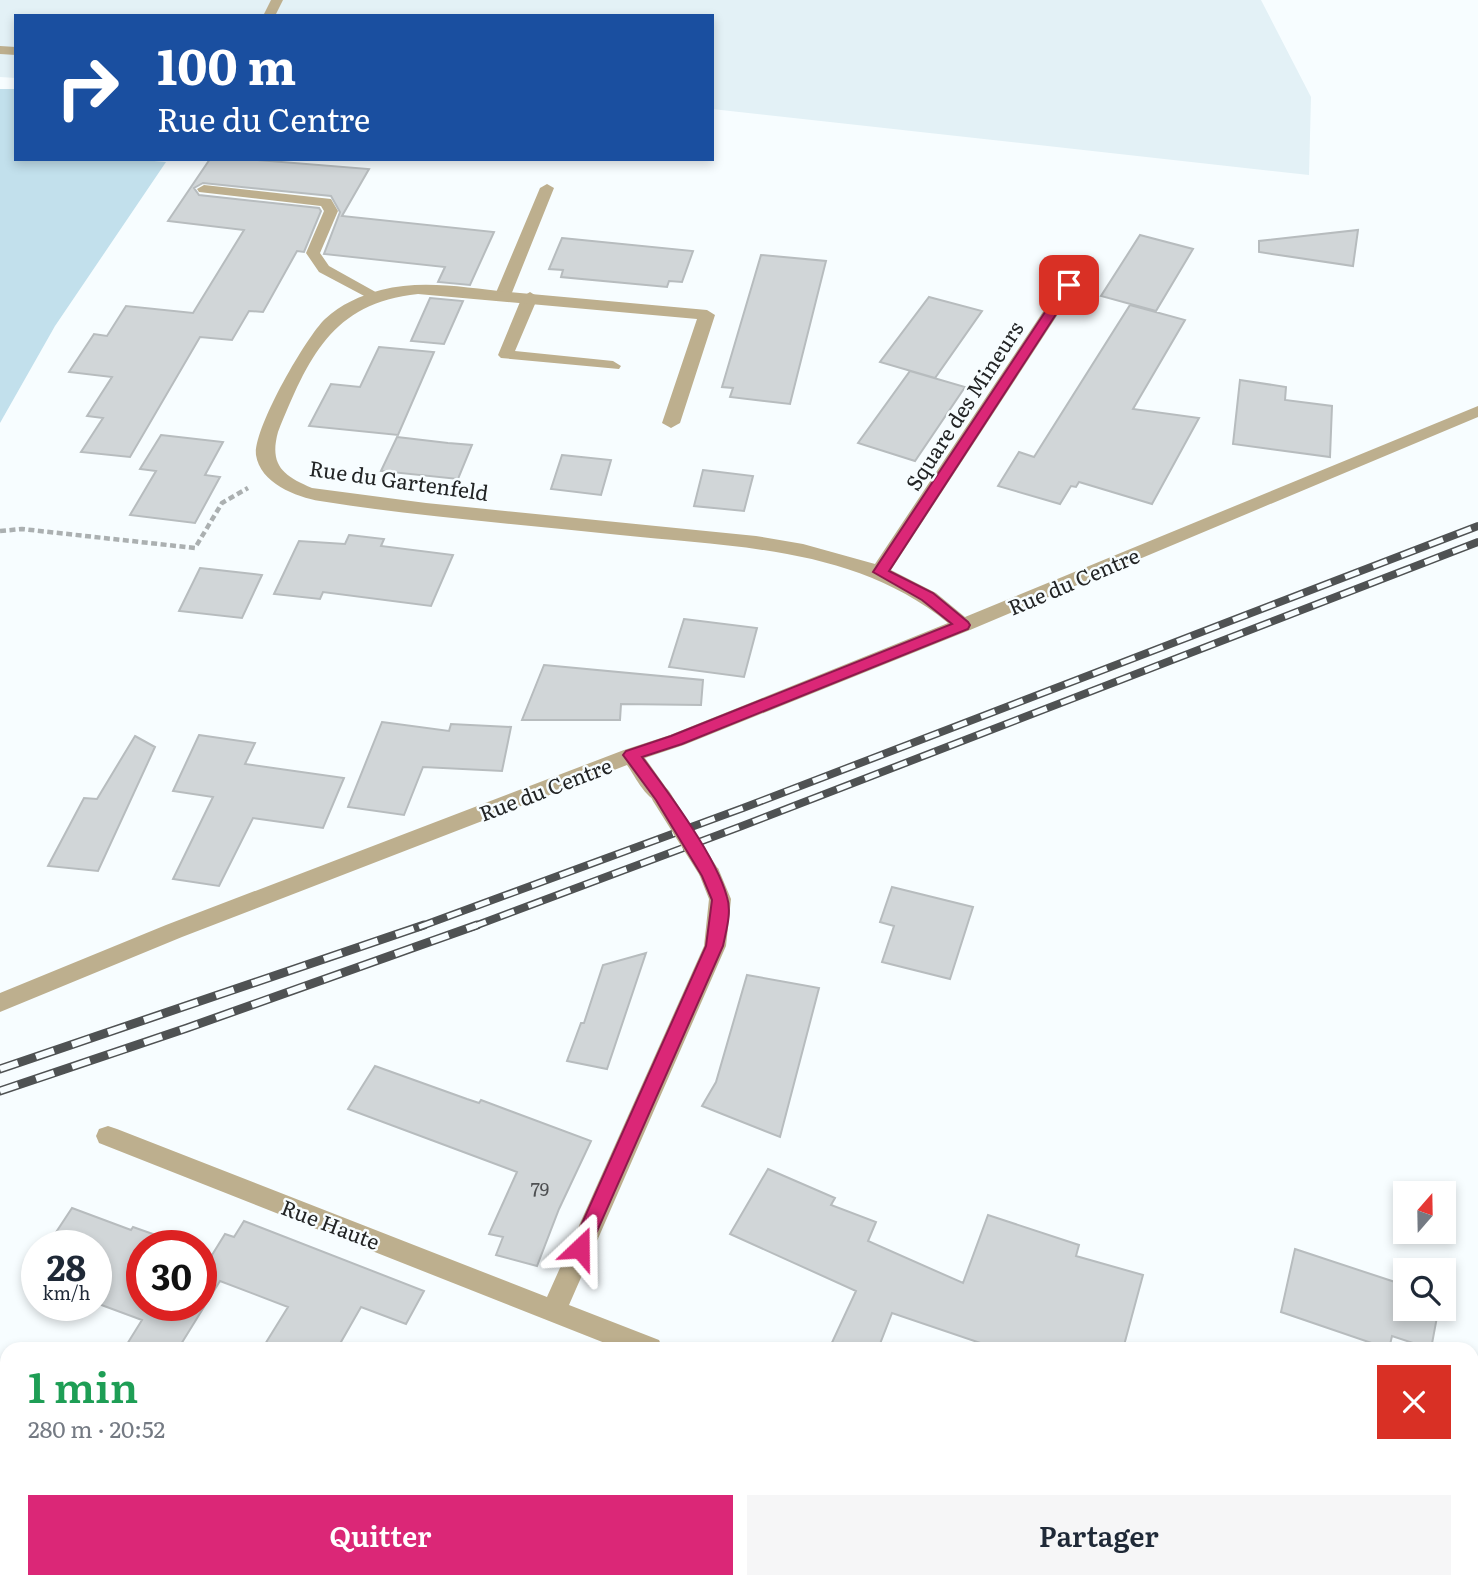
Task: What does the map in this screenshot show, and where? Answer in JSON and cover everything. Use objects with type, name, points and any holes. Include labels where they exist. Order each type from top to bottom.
[{"type":"street","name":"Square des Mineurs","points":[[880,572],[1084,262]]},
{"type":"street","points":[[275,472],[265,459],[264,449],[269,431],[318,337],[341,312],[373,295],[418,289],[707,315],[671,423]]},
{"type":"street","name":"Rue du Centre","points":[[0,1003],[174,931],[631,755],[677,740],[963,625],[1478,411]]},
{"type":"street","name":"Rue du Gartenfeld","points":[[275,472],[290,486],[309,494],[761,545],[835,558],[880,572],[928,596],[963,625]]},
{"type":"street","points":[[554,1310],[715,946],[720,900],[710,874],[662,796],[631,755]]},
{"type":"street","name":"Rue Haute","points":[[108,1136],[633,1342]]},
{"type":"lane","points":[[503,295],[547,188]]},
{"type":"lane","points":[[204,189],[326,202],[331,211],[313,253],[324,269],[373,295]]},
{"type":"lane","points":[[530,297],[506,355],[613,366]]},
{"type":"path","points":[[0,531],[22,529],[195,548],[222,503],[275,472]]},
{"type":"shaded area","points":[[0,0],[1261,0],[1311,97],[1309,175],[714,109],[714,14],[14,14],[14,78],[0,77]]},
{"type":"shaded area","points":[[0,89],[14,89],[14,161],[166,162],[55,326],[0,423]]},
{"type":"building","points":[[209,161],[270,161],[369,169],[342,216],[494,232],[470,285],[438,282],[445,267],[324,254],[340,212],[331,196],[203,183],[194,188],[199,195],[319,208],[321,211],[304,252],[297,251],[263,312],[249,311],[232,340],[200,337],[130,457],[81,452],[103,418],[87,416],[112,377],[69,372],[94,334],[107,336],[126,306],[193,313],[244,230],[168,221]]},
{"type":"building","points":[[1358,230],[1353,266],[1259,252],[1259,241]]},
{"type":"building","points":[[1140,235],[1193,249],[1156,311],[1101,296]]},
{"type":"building","points":[[562,238],[693,251],[682,282],[669,281],[667,287],[561,277],[563,270],[549,269]]},
{"type":"building","points":[[761,255],[826,261],[790,404],[730,397],[733,388],[722,387]]},
{"type":"building","points":[[929,297],[982,311],[935,378],[880,362]]},
{"type":"building","points":[[430,298],[463,301],[444,344],[411,341]]},
{"type":"building","points":[[1130,305],[1185,320],[1133,409],[1199,418],[1152,504],[1079,482],[1076,487],[1071,486],[1060,504],[998,486],[1019,452],[1034,457]]},
{"type":"building","points":[[379,347],[434,352],[398,435],[309,426],[331,384],[360,387]]},
{"type":"building","points":[[910,371],[965,387],[915,461],[858,443]]},
{"type":"building","points":[[1240,380],[1286,387],[1285,400],[1332,406],[1330,457],[1233,444]]},
{"type":"building","points":[[161,435],[223,442],[205,475],[220,477],[195,523],[130,515],[156,471],[140,469]]},
{"type":"building","points":[[397,437],[472,445],[458,479],[381,471]]},
{"type":"building","points":[[562,455],[611,460],[601,495],[551,489]]},
{"type":"building","points":[[703,470],[753,476],[744,511],[694,506]]},
{"type":"building","points":[[349,535],[384,539],[381,546],[453,555],[431,606],[323,592],[320,599],[274,594],[299,541],[345,544]]},
{"type":"building","points":[[200,568],[262,575],[242,618],[179,611]]},
{"type":"building","points":[[684,619],[757,628],[744,677],[669,667]]},
{"type":"building","points":[[544,665],[703,680],[701,705],[621,704],[620,720],[522,720]]},
{"type":"building","points":[[382,722],[449,731],[451,724],[511,727],[502,771],[423,767],[404,815],[348,807]]},
{"type":"building","points":[[199,735],[255,743],[245,764],[344,778],[323,828],[253,818],[219,886],[173,879],[213,797],[173,791]]},
{"type":"building","points":[[135,736],[155,747],[98,871],[48,866],[84,798],[97,799]]},
{"type":"building","points":[[892,887],[973,907],[950,979],[882,962],[894,926],[880,922]]},
{"type":"building","points":[[646,953],[607,1069],[567,1061],[581,1023],[584,1023],[603,965]]},
{"type":"building","points":[[747,975],[819,988],[780,1137],[702,1106],[716,1082]]},
{"type":"building","points":[[375,1066],[479,1103],[481,1100],[591,1141],[559,1209],[537,1266],[496,1255],[503,1237],[489,1234],[517,1172],[348,1109]]},
{"type":"building","points":[[768,1169],[835,1198],[831,1205],[876,1222],[868,1241],[963,1283],[988,1215],[1079,1245],[1076,1256],[1143,1275],[1125,1342],[977,1342],[892,1313],[881,1342],[832,1342],[856,1291],[730,1234]]},
{"type":"building","points":[[72,1208],[131,1230],[126,1230],[126,1314],[112,1309],[112,1230],[58,1230]]},
{"type":"building","points":[[244,1221],[424,1291],[406,1324],[361,1307],[341,1342],[266,1342],[288,1307],[220,1281],[217,1286],[217,1247],[225,1234],[234,1237]]},
{"type":"building","points":[[1295,1249],[1393,1281],[1393,1321],[1436,1321],[1432,1342],[1410,1342],[1392,1336],[1391,1342],[1369,1342],[1281,1312]]},
{"type":"building","points":[[141,1321],[195,1321],[182,1342],[128,1342]]},
{"type":"railway","points":[[419,927],[743,808],[1478,526]]},
{"type":"railway","points":[[472,927],[742,826],[1478,542]]},
{"type":"railway","points":[[0,1069],[424,925]]},
{"type":"railway","points":[[0,1091],[477,925]]},
{"type":"route","points":[[580,1248],[715,946],[719,923],[720,900],[710,874],[662,796],[631,755],[677,740],[963,625],[928,596],[880,572],[1069,285]]}]
